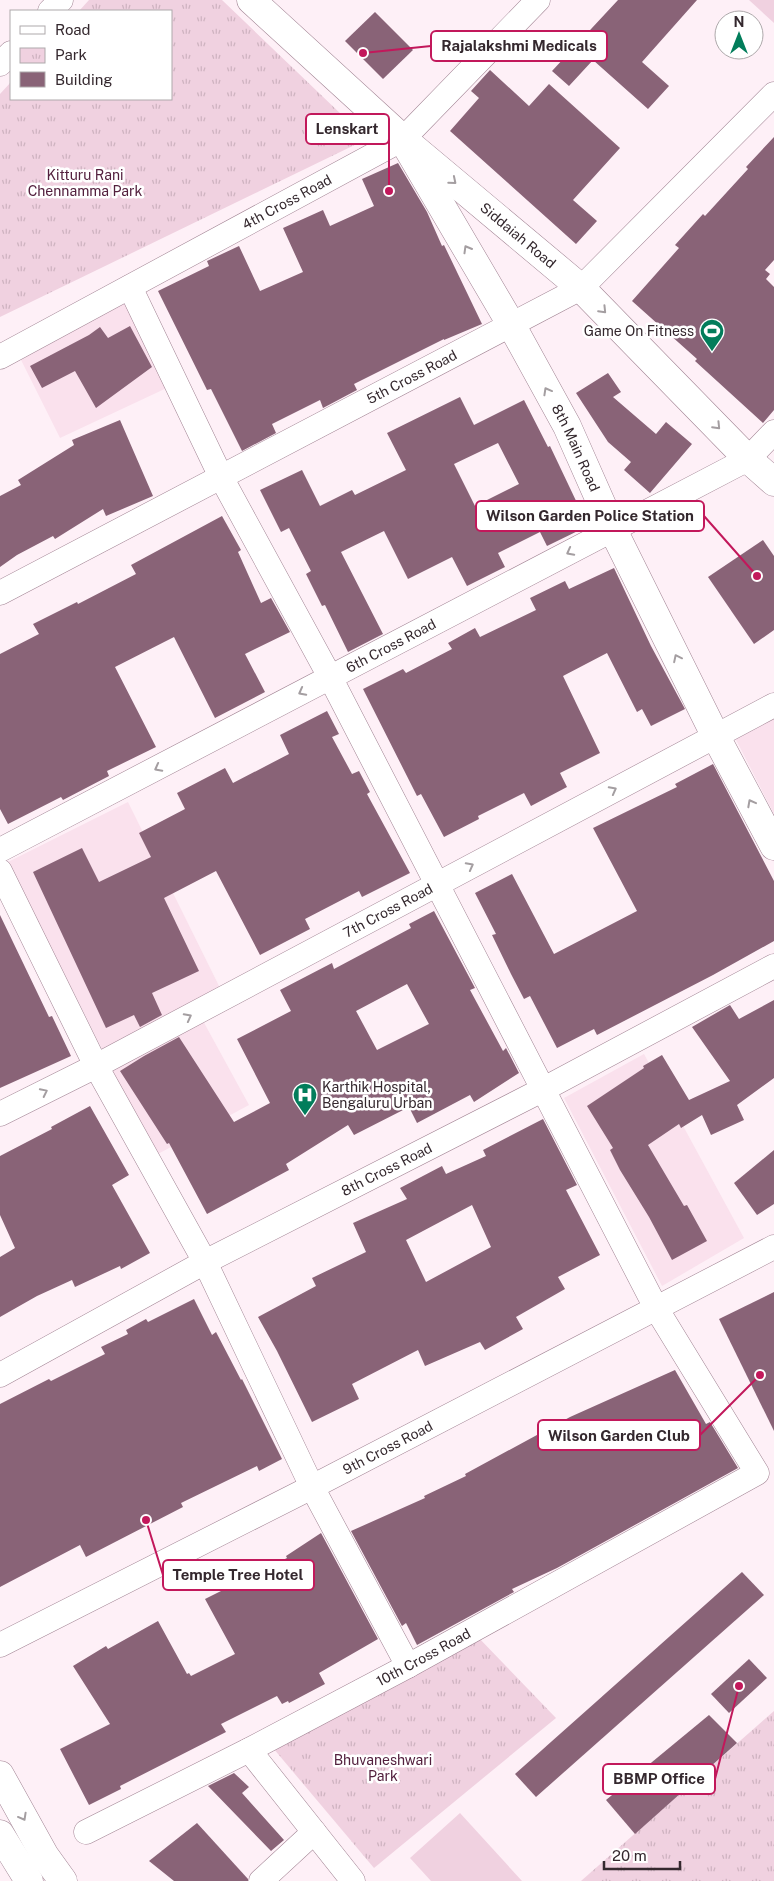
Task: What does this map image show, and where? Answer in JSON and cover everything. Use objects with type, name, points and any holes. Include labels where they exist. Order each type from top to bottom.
[{"type":"main road","name":"Siddaiah Road","points":[[251,0],[402,139],[581,288],[748,459],[774,482]]},
{"type":"main road","name":"8th Main Road","points":[[402,139],[512,326],[567,426],[613,530],[715,735],[771,833]]},
{"type":"main road","points":[[0,1775],[45,1856],[62,1881]]},
{"type":"main road","points":[[0,1834],[19,1876]]},
{"type":"street","points":[[51,10],[61,0]]},
{"type":"street","name":"4th Cross Road","points":[[0,358],[402,139],[538,0]]},
{"type":"street","points":[[0,64],[10,53]]},
{"type":"street","name":"5th Cross Road","points":[[0,592],[512,326],[581,288],[774,94]]},
{"type":"street","points":[[130,287],[221,477],[330,677],[656,1308]]},
{"type":"street","name":"6th Cross Road","points":[[0,850],[748,459],[774,432]]},
{"type":"street","name":"7th Cross Road","points":[[0,1114],[96,1066],[774,705]]},
{"type":"street","points":[[0,871],[96,1066],[204,1262],[312,1487],[408,1666]]},
{"type":"street","name":"8th Cross Road","points":[[0,1375],[204,1262],[544,1089],[774,966]]},
{"type":"street","name":"9th Cross Road","points":[[0,1645],[312,1487],[774,1247]]},
{"type":"street","name":"10th Cross Road","points":[[86,1832],[249,1750],[408,1666],[757,1473],[656,1308]]},
{"type":"street","points":[[249,1750],[353,1881]]},
{"type":"street","points":[[261,1881],[314,1832]]},
{"type":"shaded area","points":[[127,301],[171,386],[60,438],[21,360]]},
{"type":"shaded area","points":[[774,713],[774,814],[733,734]]},
{"type":"shaded area","points":[[128,802],[221,990],[102,1049],[8,862]]},
{"type":"shaded area","points":[[202,1019],[249,1105],[156,1155],[109,1069]]},
{"type":"shaded area","points":[[644,1054],[744,1238],[662,1286],[564,1098]]},
{"type":"green space","name":"Kitturu Rani Chennamma Park","points":[[89,0],[222,0],[367,139],[0,317],[0,94],[10,83],[10,100],[172,100],[172,10],[80,10]]},
{"type":"green space","points":[[749,0],[774,0],[774,23],[764,14],[764,10],[760,10]]},
{"type":"green space","name":"Bhuvaneshwari Park","points":[[476,1635],[556,1718],[374,1868],[273,1748]]},
{"type":"green space","points":[[774,1711],[774,1881],[581,1881]]},
{"type":"green space","points":[[460,1813],[522,1881],[431,1881],[410,1858]]},
{"type":"building","points":[[618,0],[697,0],[642,62],[669,86],[648,109],[593,60],[569,86],[552,71]]},
{"type":"building","points":[[375,12],[413,50],[383,79],[345,41]]},
{"type":"building","points":[[490,70],[529,106],[549,84],[620,148],[573,200],[597,221],[576,244],[450,131],[479,98],[471,91]]},
{"type":"building","points":[[774,137],[774,260],[765,270],[770,274],[766,279],[774,287],[774,410],[763,423],[695,361],[697,359],[632,301],[679,248],[675,245],[703,214],[705,216]]},
{"type":"building","points":[[398,163],[427,212],[442,246],[444,245],[482,324],[444,339],[354,384],[357,390],[323,408],[320,400],[272,424],[276,433],[242,451],[211,389],[207,390],[158,291],[209,266],[207,261],[239,246],[260,291],[303,272],[283,228],[323,210],[330,226],[374,206],[362,179]]},
{"type":"building","points":[[130,326],[152,367],[96,408],[75,371],[42,388],[30,366],[89,335],[100,327],[108,338]]},
{"type":"building","points":[[608,373],[621,392],[613,397],[656,434],[666,422],[692,444],[650,493],[624,470],[631,462],[608,442],[576,393]]},
{"type":"building","points":[[460,397],[474,425],[524,400],[548,447],[550,446],[588,526],[547,546],[540,532],[498,553],[505,567],[467,586],[452,557],[408,579],[384,531],[341,552],[383,634],[348,652],[325,605],[322,606],[306,574],[311,571],[289,528],[281,532],[260,490],[302,470],[320,506],[352,490],[355,495],[406,470],[387,433]],"holes":[[[498,443],[519,484],[475,506],[454,464]]]},
{"type":"building","points":[[120,420],[153,496],[106,516],[103,509],[55,539],[53,536],[17,555],[0,567],[0,496],[21,485],[18,480],[74,445],[72,440]]},
{"type":"building","points":[[222,516],[241,550],[238,552],[261,603],[271,598],[290,632],[245,654],[265,692],[215,718],[174,637],[115,667],[156,747],[107,771],[109,776],[63,800],[61,797],[8,824],[0,809],[0,654],[39,634],[33,624],[77,602],[78,604],[136,574],[131,565]]},
{"type":"building","points":[[763,540],[774,556],[774,630],[754,644],[708,577]]},
{"type":"building","points":[[614,568],[651,646],[685,709],[651,726],[642,709],[637,712],[607,653],[563,676],[600,753],[560,773],[567,787],[531,806],[524,793],[478,816],[479,819],[444,837],[421,794],[417,796],[363,689],[403,669],[406,673],[452,649],[448,643],[475,628],[480,637],[536,610],[530,598],[565,581],[569,589]]},
{"type":"building","points":[[327,711],[339,734],[332,737],[352,774],[359,771],[370,792],[367,794],[410,873],[362,897],[359,891],[305,919],[310,929],[260,955],[216,871],[164,898],[199,971],[152,993],[162,1015],[140,1027],[134,1015],[106,1028],[33,872],[82,848],[99,882],[151,857],[139,833],[185,809],[177,793],[225,768],[233,783],[289,754],[280,735]]},
{"type":"building","points":[[713,764],[774,881],[774,941],[597,1035],[594,1029],[557,1048],[530,996],[524,999],[492,935],[496,934],[475,893],[512,874],[554,954],[637,911],[593,828],[677,787],[675,784]]},
{"type":"building","points":[[434,911],[475,988],[470,990],[503,1051],[506,1048],[519,1073],[474,1102],[470,1095],[417,1123],[409,1107],[354,1135],[348,1125],[286,1164],[289,1170],[207,1214],[169,1143],[167,1144],[120,1071],[179,1037],[234,1122],[270,1103],[237,1039],[291,1011],[280,990],[332,963],[334,969],[411,928],[409,924]],"holes":[[[407,984],[429,1024],[377,1050],[356,1011]]]},
{"type":"building","points":[[0,915],[49,1017],[52,1016],[71,1056],[0,1088]]},
{"type":"building","points":[[774,1000],[774,1078],[737,1105],[744,1120],[711,1135],[702,1115],[681,1128],[679,1124],[648,1145],[684,1206],[687,1205],[707,1241],[672,1260],[649,1217],[620,1170],[610,1150],[613,1148],[587,1106],[644,1068],[643,1066],[662,1055],[689,1100],[730,1081],[692,1027],[730,1005],[739,1019]]},
{"type":"building","points":[[90,1106],[129,1175],[112,1185],[150,1253],[121,1269],[120,1266],[75,1287],[72,1280],[37,1296],[0,1317],[0,1257],[15,1248],[0,1215],[0,1156],[52,1129],[51,1127]]},
{"type":"building","points":[[543,1119],[577,1185],[566,1190],[600,1255],[558,1277],[565,1289],[516,1317],[523,1329],[485,1350],[480,1342],[425,1366],[418,1350],[352,1384],[359,1399],[312,1422],[258,1317],[316,1286],[312,1278],[366,1252],[353,1223],[407,1199],[400,1188],[442,1166],[446,1174],[486,1156],[483,1150]],"holes":[[[472,1205],[491,1247],[426,1282],[406,1240]]]},
{"type":"building","points":[[774,1150],[774,1204],[757,1215],[734,1183]]},
{"type":"building","points":[[774,1292],[774,1431],[719,1319]]},
{"type":"building","points":[[194,1299],[212,1335],[216,1332],[242,1379],[282,1459],[259,1471],[257,1466],[181,1503],[183,1507],[86,1557],[80,1545],[0,1587],[0,1404],[49,1379],[51,1381],[105,1354],[101,1347],[128,1334],[126,1330],[146,1319],[148,1322]]},
{"type":"building","points":[[675,1370],[706,1424],[710,1422],[738,1468],[557,1568],[512,1589],[514,1592],[417,1645],[406,1623],[402,1626],[351,1531],[425,1498],[424,1496],[466,1476],[465,1474],[570,1417]]},
{"type":"building","points":[[321,1533],[378,1639],[319,1673],[325,1684],[289,1703],[288,1701],[282,1704],[277,1696],[221,1724],[226,1732],[120,1786],[121,1789],[89,1805],[60,1749],[110,1724],[73,1666],[106,1646],[108,1649],[158,1621],[187,1674],[189,1673],[191,1676],[235,1654],[205,1599],[287,1558],[286,1556]]},
{"type":"building","points":[[742,1572],[764,1595],[536,1797],[515,1774]]},
{"type":"building","points":[[749,1659],[767,1678],[729,1713],[711,1694]]},
{"type":"building","points":[[709,1715],[737,1743],[635,1834],[606,1800]]},
{"type":"building","points":[[234,1773],[249,1787],[242,1793],[284,1840],[271,1851],[208,1786]]},
{"type":"building","points":[[197,1823],[248,1881],[174,1881],[149,1861]]},
{"type":"place","name":"Rajalakshmi Medicals","points":[[363,53]]},
{"type":"place","name":"Lenskart","points":[[389,191]]},
{"type":"place","name":"Game On Fitness","points":[[712,352]]},
{"type":"place","name":"Wilson Garden Police Station","points":[[757,576]]},
{"type":"place","name":"Karthik Hospital, Bengaluru Urban","points":[[305,1116]]},
{"type":"place","name":"Wilson Garden Club","points":[[760,1375]]},
{"type":"place","name":"Temple Tree Hotel","points":[[146,1520]]},
{"type":"place","name":"BBMP Office","points":[[739,1686]]}]
